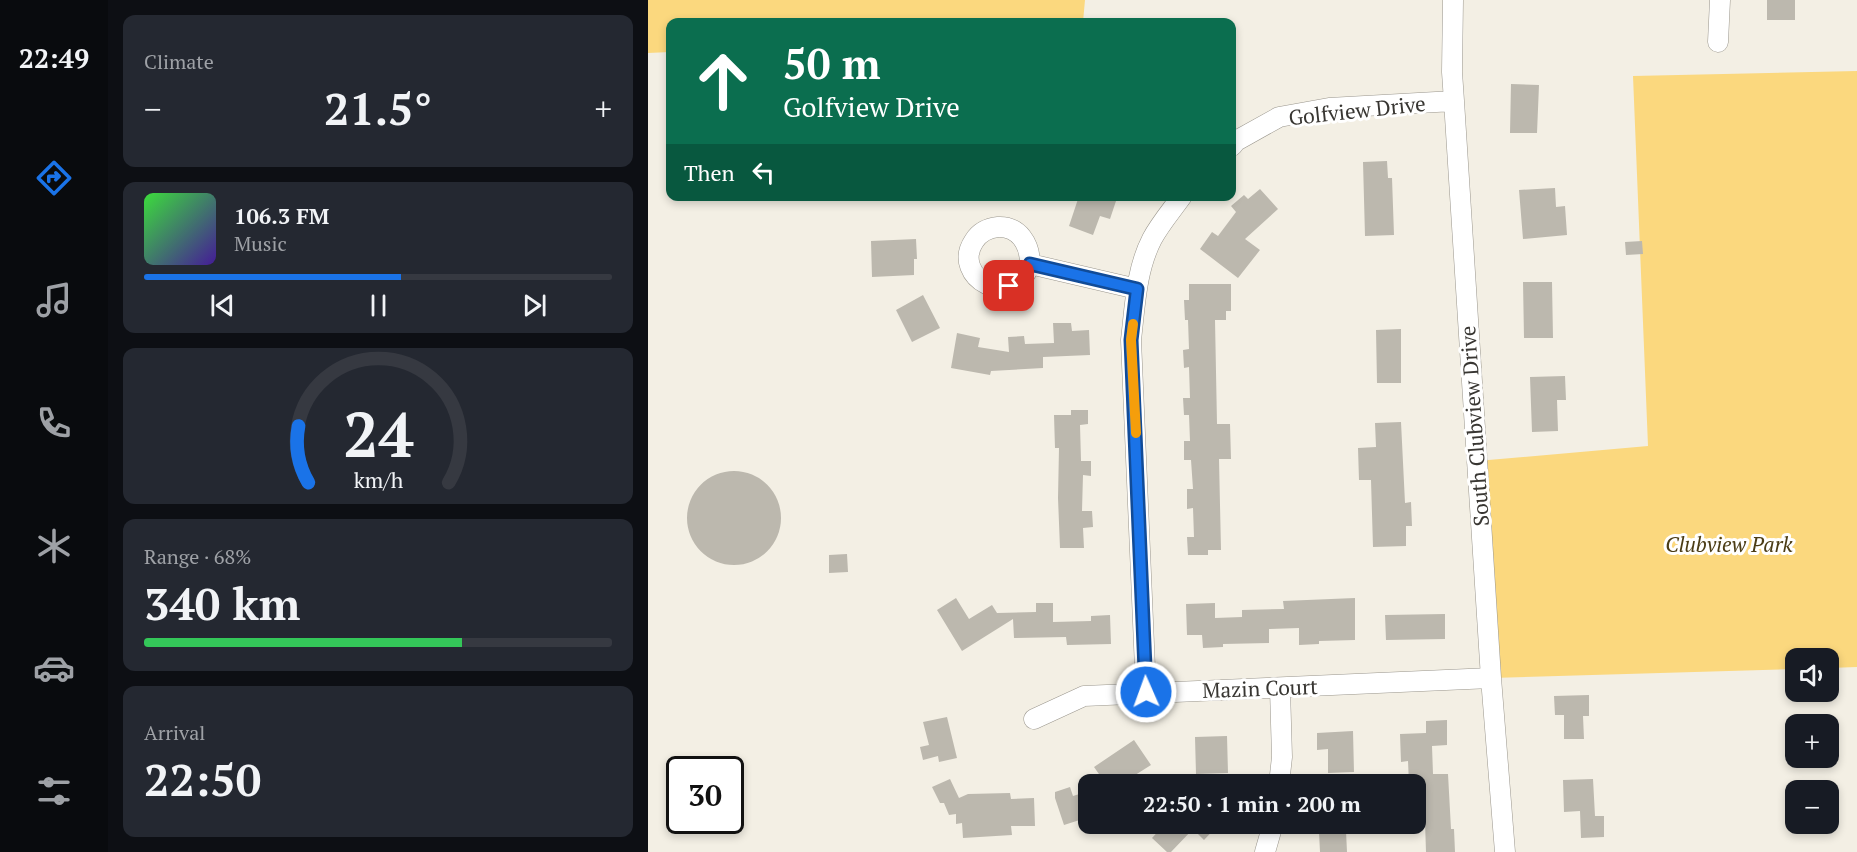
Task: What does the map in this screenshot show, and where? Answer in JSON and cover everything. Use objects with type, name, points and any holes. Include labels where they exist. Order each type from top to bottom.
[{"type":"street","name":"South Clubview Drive","points":[[1453,0],[1452,72],[1491,678],[1505,852]]},
{"type":"street","points":[[1718,42],[1720,0]]},
{"type":"street","name":"Golfview Drive","points":[[1236,141],[1279,117],[1329,108],[1454,101]]},
{"type":"street","points":[[1146,692],[1131,340],[1143,261],[1153,238],[1179,201]]},
{"type":"street","points":[[1030,264],[1137,289]]},
{"type":"street","name":"Mazin Court","points":[[1034,719],[1084,696],[1491,678]]},
{"type":"street","points":[[1280,689],[1282,757],[1280,774]]},
{"type":"street","points":[[1265,852],[1270,834]]},
{"type":"green space","points":[[648,0],[1085,0],[1083,18],[666,18],[666,52],[648,53]]},
{"type":"green space","name":"Clubview Park","points":[[1857,71],[1857,667],[1839,668],[1839,648],[1785,648],[1785,669],[1491,678],[1477,461],[1648,446],[1633,76]]},
{"type":"building","points":[[1767,0],[1795,0],[1795,20],[1767,20]]},
{"type":"building","points":[[1511,84],[1539,85],[1537,133],[1510,133]]},
{"type":"building","points":[[1387,161],[1388,178],[1392,178],[1394,235],[1365,236],[1363,162]]},
{"type":"building","points":[[1555,188],[1556,207],[1565,206],[1567,235],[1523,239],[1519,190]]},
{"type":"building","points":[[1260,189],[1278,209],[1245,239],[1260,250],[1238,278],[1200,249],[1212,232],[1218,236],[1236,212],[1231,206],[1244,195],[1248,199]]},
{"type":"building","points":[[1077,201],[1116,201],[1110,219],[1100,216],[1093,235],[1069,226]]},
{"type":"building","points":[[916,239],[917,259],[914,259],[914,275],[872,277],[871,241]]},
{"type":"building","points":[[1642,241],[1643,254],[1626,255],[1625,242]]},
{"type":"building","points":[[1523,282],[1552,282],[1553,338],[1524,338]]},
{"type":"building","points":[[1189,284],[1231,284],[1231,311],[1226,311],[1226,320],[1215,320],[1217,424],[1230,424],[1231,459],[1219,459],[1221,550],[1208,550],[1208,555],[1188,555],[1187,537],[1194,537],[1193,508],[1187,509],[1187,489],[1193,489],[1191,460],[1184,460],[1184,441],[1190,441],[1189,415],[1184,415],[1183,398],[1190,398],[1189,367],[1184,368],[1183,350],[1189,349],[1188,320],[1185,320],[1184,300],[1189,300]]},
{"type":"building","points":[[923,295],[940,328],[912,342],[896,310]]},
{"type":"building","points":[[1053,323],[1071,323],[1072,331],[1089,330],[1090,355],[1043,357],[1043,368],[991,371],[990,375],[951,368],[957,333],[980,338],[978,347],[1009,352],[1008,337],[1024,336],[1025,344],[1054,343]]},
{"type":"building","points":[[1401,329],[1401,383],[1377,383],[1376,330]]},
{"type":"building","points":[[1565,376],[1566,400],[1557,400],[1558,431],[1532,432],[1530,377]]},
{"type":"building","points":[[1071,410],[1088,410],[1088,424],[1080,425],[1081,461],[1091,461],[1091,476],[1083,475],[1082,511],[1092,511],[1093,527],[1083,528],[1084,548],[1060,548],[1059,448],[1055,448],[1054,415],[1071,415]]},
{"type":"building","points":[[1401,422],[1405,503],[1411,502],[1412,526],[1406,526],[1406,546],[1373,547],[1371,480],[1359,480],[1358,448],[1376,447],[1375,423]]},
{"type":"building","points":[[734,471],[752,474],[767,485],[778,500],[781,518],[778,536],[767,551],[752,562],[734,565],[716,562],[701,551],[690,536],[687,518],[690,500],[701,485],[716,474]]},
{"type":"building","points":[[847,554],[848,572],[829,573],[829,555]]},
{"type":"building","points":[[956,598],[969,619],[992,605],[997,613],[1036,612],[1036,603],[1053,603],[1053,622],[1091,621],[1091,616],[1110,615],[1111,644],[1067,645],[1066,637],[1014,638],[1013,619],[962,651],[937,610]]},
{"type":"building","points":[[1355,598],[1355,640],[1319,641],[1319,644],[1299,645],[1299,628],[1269,629],[1269,643],[1223,644],[1223,647],[1203,648],[1202,635],[1187,635],[1186,604],[1215,603],[1215,618],[1242,617],[1242,610],[1284,609],[1283,601]]},
{"type":"building","points":[[1445,614],[1445,639],[1386,640],[1385,615]]},
{"type":"building","points":[[1589,695],[1589,716],[1583,716],[1584,739],[1564,739],[1564,715],[1555,715],[1554,696]]},
{"type":"building","points":[[947,717],[957,758],[939,762],[938,756],[923,760],[920,747],[929,745],[923,722]]},
{"type":"building","points":[[1447,720],[1447,745],[1432,746],[1433,774],[1448,774],[1451,829],[1454,829],[1455,852],[1426,852],[1426,774],[1409,774],[1408,761],[1401,762],[1400,734],[1426,733],[1426,721]]},
{"type":"building","points":[[1353,731],[1354,772],[1328,773],[1328,749],[1317,750],[1317,733]]},
{"type":"building","points":[[1227,736],[1228,773],[1196,774],[1195,737]]},
{"type":"building","points":[[1134,740],[1151,765],[1137,774],[1099,774],[1094,767]]},
{"type":"building","points":[[950,779],[959,798],[968,794],[1010,793],[1011,799],[1034,798],[1035,826],[1011,826],[1012,835],[963,838],[962,823],[956,824],[956,814],[949,815],[944,803],[940,803],[932,787]]},
{"type":"building","points":[[1593,779],[1595,816],[1604,816],[1604,837],[1581,838],[1580,811],[1564,812],[1563,780]]},
{"type":"building","points":[[1070,787],[1073,796],[1078,794],[1078,821],[1064,825],[1055,792]]},
{"type":"building","points":[[1156,834],[1188,834],[1171,852],[1167,852],[1152,838]]},
{"type":"building","points":[[1198,834],[1210,834],[1204,840]]},
{"type":"building","points":[[1319,834],[1346,834],[1347,852],[1320,852]]},
{"type":"slow traffic","points":[[1133,324],[1131,340],[1136,433]]},
{"type":"route","points":[[1009,286],[1019,282],[1030,264],[1137,289],[1131,340],[1146,692]]}]
